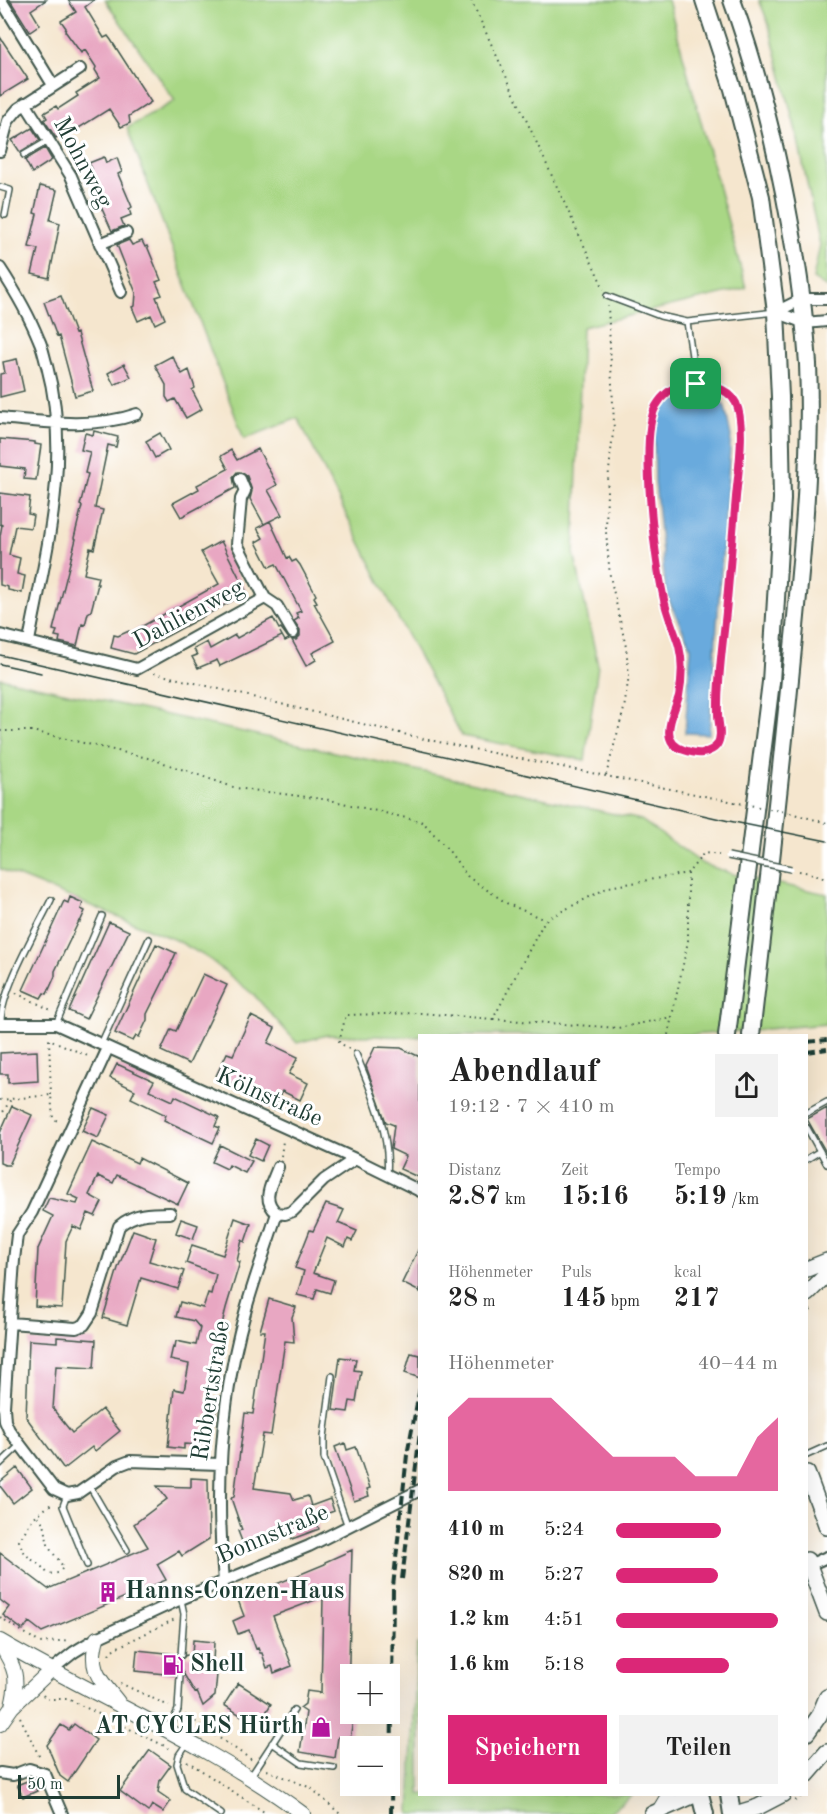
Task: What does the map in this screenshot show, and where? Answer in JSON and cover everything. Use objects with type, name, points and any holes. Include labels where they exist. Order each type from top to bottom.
[{"type":"main road","points":[[704,0],[733,89],[761,197],[776,312],[780,397],[782,499],[771,682],[728,1034]]},
{"type":"main road","points":[[732,0],[770,124],[784,192],[802,299],[808,379],[807,479],[799,590],[785,740],[751,1034]]},
{"type":"main road","points":[[808,1269],[827,1261]]},
{"type":"main road","points":[[808,1293],[827,1274]]},
{"type":"main road","points":[[808,1476],[827,1527]]},
{"type":"main road","points":[[808,1563],[822,1585],[827,1612]]},
{"type":"main road","points":[[808,1732],[819,1716],[827,1697]]},
{"type":"main road","points":[[808,1773],[827,1752]]},
{"type":"main road","points":[[656,1812],[694,1796]]},
{"type":"main road","points":[[700,1796],[705,1814]]},
{"type":"main road","points":[[730,1796],[734,1814],[758,1807],[779,1796]]},
{"type":"street","points":[[1,0],[53,85]]},
{"type":"street","points":[[0,151],[8,121],[18,109],[80,69]]},
{"type":"street","name":"Mohnweg","points":[[25,103],[71,176],[121,292]]},
{"type":"street","name":"Mohnweg","points":[[100,244],[126,233]]},
{"type":"street","points":[[0,268],[17,294],[40,341],[53,387],[56,422],[58,455],[55,503],[29,641]]},
{"type":"street","points":[[776,312],[802,299],[827,299]]},
{"type":"street","points":[[776,312],[805,323],[827,321]]},
{"type":"street","points":[[0,418],[56,422],[116,422],[136,414]]},
{"type":"street","name":"Dahlienweg","points":[[240,479],[245,491],[241,499],[237,544],[265,598],[278,606],[293,633]]},
{"type":"street","name":"Dahlienweg","points":[[0,635],[137,669],[265,598]]},
{"type":"street","name":"Kölnstraße","points":[[1,1024],[58,1019],[104,1047],[355,1159],[418,1190]]},
{"type":"street","points":[[104,1047],[101,1062],[72,1127],[32,1212],[17,1235],[5,1416],[9,1430],[54,1489],[67,1495],[78,1493],[117,1466],[130,1461],[220,1464]]},
{"type":"street","points":[[278,1167],[267,1200],[270,1207],[277,1213],[285,1214],[293,1210],[324,1180],[355,1159]]},
{"type":"street","points":[[10,1323],[76,1328],[84,1324],[92,1313],[119,1227],[128,1219],[148,1213],[170,1213]]},
{"type":"street","name":"Ribbertstraße","points":[[224,1581],[220,1464],[231,1374],[246,1309],[277,1213]]},
{"type":"street","name":"Bonnstraße","points":[[0,1724],[12,1707],[50,1671],[97,1638],[181,1599],[309,1546],[418,1491]]},
{"type":"street","points":[[808,1563],[827,1557]]},
{"type":"street","points":[[97,1638],[93,1654],[95,1668],[98,1676],[121,1706]]},
{"type":"street","points":[[0,1643],[50,1671],[189,1740],[250,1778],[299,1813]]},
{"type":"street","points":[[0,1643],[16,1672],[17,1688],[12,1707]]},
{"type":"street","points":[[0,1773],[13,1775],[29,1769],[45,1774],[62,1814]]},
{"type":"street","points":[[656,1812],[668,1796]]},
{"type":"lane","points":[[24,155],[48,141]]},
{"type":"lane","points":[[0,187],[10,190],[5,215]]},
{"type":"lane","points":[[607,296],[660,316],[687,322],[776,312]]},
{"type":"lane","points":[[687,322],[696,384]]},
{"type":"lane","points":[[683,383],[696,384],[715,387],[729,395],[736,403],[741,441],[719,692],[718,715],[721,731],[717,745],[710,751],[699,754],[678,748],[671,741],[669,720],[679,696],[682,667],[679,646],[663,594],[656,551],[648,466],[650,430],[655,408],[668,390],[683,383]]},
{"type":"lane","points":[[728,856],[790,869]]},
{"type":"lane","name":"Kölnstraße","points":[[1,1024],[0,1016],[7,989],[51,900]]},
{"type":"lane","points":[[58,1019],[102,916]]},
{"type":"lane","points":[[104,1047],[149,939]]},
{"type":"lane","points":[[356,1054],[385,1134],[387,1175]]},
{"type":"lane","points":[[808,1112],[827,1102]]},
{"type":"lane","points":[[808,1130],[827,1164]]},
{"type":"lane","points":[[808,1157],[820,1151]]},
{"type":"lane","points":[[332,1376],[324,1437],[324,1458],[348,1527]]},
{"type":"lane","points":[[0,1464],[20,1445]]},
{"type":"lane","points":[[808,1455],[827,1446]]},
{"type":"lane","points":[[89,1485],[127,1550]]},
{"type":"lane","points":[[67,1495],[63,1506],[87,1565]]},
{"type":"lane","points":[[181,1599],[184,1614],[181,1655]]},
{"type":"lane","points":[[169,1730],[178,1710],[180,1675]]},
{"type":"lane","points":[[250,1778],[294,1710]]},
{"type":"lane","points":[[189,1740],[179,1755],[177,1764],[185,1789],[221,1814]]},
{"type":"lane","points":[[272,1743],[301,1763],[334,1768]]},
{"type":"path","points":[[471,0],[607,296],[614,423],[607,490],[606,532],[610,576],[626,647],[629,675],[624,708],[606,775]]},
{"type":"path","points":[[137,669],[424,739],[790,813],[827,823]]},
{"type":"path","points":[[0,732],[32,731],[152,759],[236,788],[330,800],[423,822],[468,877],[507,904],[545,920]]},
{"type":"path","points":[[668,1034],[688,941],[688,873],[704,853],[728,856]]},
{"type":"path","points":[[790,869],[815,874],[827,880]]},
{"type":"path","points":[[493,1019],[545,920],[609,887],[688,873]]},
{"type":"path","points":[[7,989],[58,1019]]},
{"type":"path","points":[[356,1054],[339,1042],[346,1016],[420,1013],[618,1028],[672,1017]]},
{"type":"path","points":[[72,1127],[53,1119],[49,1039],[101,1062]]},
{"type":"path","points":[[0,1100],[51,1095]]},
{"type":"path","points":[[0,1117],[11,1099]]},
{"type":"path","points":[[278,1167],[286,1129]]},
{"type":"path","points":[[38,1516],[48,1531],[48,1545],[60,1559],[63,1568],[58,1573],[48,1574],[39,1563],[25,1556],[19,1541],[33,1518],[67,1495]]},
{"type":"path","points":[[30,1566],[34,1562]]},
{"type":"path","points":[[58,1573],[59,1579]]},
{"type":"path","points":[[0,1617],[40,1643],[68,1639]]},
{"type":"path","points":[[120,1682],[178,1710],[272,1774],[311,1788],[340,1814]]},
{"type":"path","points":[[44,1695],[46,1699],[68,1699]]},
{"type":"path","points":[[12,1707],[23,1721],[45,1774]]},
{"type":"green space","points":[[105,0],[668,0],[746,288],[582,327],[574,553],[598,665],[585,760],[462,736],[399,620],[298,418],[244,439],[127,128],[175,101]]},
{"type":"green space","points":[[759,0],[827,0],[827,288],[813,279],[820,245],[797,135],[768,22]]},
{"type":"green space","points":[[0,678],[641,820],[703,864],[736,875],[827,894],[827,1024],[703,1034],[418,1034],[418,1037],[327,1035],[297,1043],[254,995],[208,958],[178,941],[0,869]]},
{"type":"green space","points":[[417,1644],[418,1796],[630,1796],[607,1814],[410,1814]]},
{"type":"water","points":[[689,389],[714,393],[725,407],[731,436],[709,734],[685,733],[691,648],[666,594],[655,482],[654,436],[659,410],[671,396]]},
{"type":"building","points":[[10,0],[46,0],[31,10],[40,25],[30,32]]},
{"type":"building","points":[[68,0],[94,0],[85,7],[104,38],[108,36],[111,40],[151,102],[129,116],[130,123],[121,127],[109,109],[71,133],[69,129],[56,138],[44,120],[47,118],[44,113],[56,106],[58,109],[78,96],[76,93],[100,78],[85,50],[81,53],[65,31],[66,28],[61,21],[76,12]]},
{"type":"building","points":[[0,37],[28,79],[0,96]]},
{"type":"building","points":[[32,128],[40,140],[20,152],[12,140]]},
{"type":"building","points":[[45,148],[52,160],[32,173],[25,160]]},
{"type":"building","points":[[104,157],[106,163],[117,158],[122,172],[118,174],[132,207],[129,209],[131,215],[121,219],[124,226],[112,231],[97,198],[101,196],[89,163]]},
{"type":"building","points":[[40,186],[57,190],[50,220],[60,223],[49,278],[32,274],[38,249],[29,247],[37,214],[34,213]]},
{"type":"building","points":[[129,240],[132,245],[142,241],[145,247],[147,246],[161,280],[156,282],[162,295],[156,297],[165,319],[155,324],[151,315],[138,321],[132,307],[135,306],[136,293],[117,245]]},
{"type":"building","points":[[61,296],[75,334],[77,333],[93,391],[75,396],[59,336],[57,337],[44,302]]},
{"type":"building","points":[[172,356],[182,374],[189,370],[195,388],[192,390],[202,409],[186,418],[175,399],[169,402],[166,397],[166,385],[155,365]]},
{"type":"building","points":[[17,359],[24,391],[0,397],[0,374],[5,373],[3,362]]},
{"type":"building","points":[[124,364],[131,377],[114,385],[108,373]]},
{"type":"building","points":[[94,431],[118,437],[116,447],[108,445],[95,508],[103,510],[94,549],[90,548],[84,574],[98,577],[96,584],[98,584],[91,611],[88,613],[85,625],[82,624],[77,646],[59,642],[60,637],[55,636],[57,631],[53,630],[76,539],[74,538],[82,506],[80,505],[88,474],[85,473],[90,452],[81,450],[85,433],[93,435]]},
{"type":"building","points":[[160,433],[169,450],[155,458],[146,441]]},
{"type":"building","points":[[0,439],[35,442],[41,445],[36,480],[24,479],[25,469],[0,466]]},
{"type":"building","points":[[258,449],[277,485],[268,490],[282,515],[264,524],[250,499],[252,491],[247,476],[237,472],[233,477],[235,488],[181,517],[173,503],[199,489],[197,485],[228,469],[221,456],[231,450],[237,460]]},
{"type":"building","points":[[0,493],[30,497],[28,514],[33,515],[31,528],[15,526],[9,555],[20,558],[17,574],[25,576],[22,593],[8,590],[8,587],[0,585],[2,525],[0,524]]},
{"type":"building","points":[[270,521],[287,558],[289,557],[292,562],[296,560],[300,565],[316,595],[314,597],[317,602],[314,603],[335,641],[312,653],[316,660],[306,666],[292,640],[300,636],[300,630],[294,621],[299,618],[296,613],[301,611],[276,564],[269,567],[256,542],[263,538],[257,528]]},
{"type":"building","points":[[221,541],[247,593],[134,654],[111,648],[114,635],[118,636],[129,631],[130,633],[219,584],[201,552]]},
{"type":"building","points":[[273,618],[279,629],[281,628],[289,639],[285,641],[280,632],[282,636],[220,666],[217,660],[198,668],[192,657],[197,655],[194,649],[207,642],[210,649],[235,635],[237,638]]},
{"type":"building","points":[[70,897],[83,903],[81,909],[85,911],[55,971],[47,994],[44,993],[41,998],[23,990],[64,901],[68,903]]},
{"type":"building","points":[[109,922],[129,931],[86,1019],[69,1011]]},
{"type":"building","points":[[156,944],[176,953],[147,1014],[147,1020],[139,1037],[136,1036],[133,1041],[115,1033]]},
{"type":"building","points":[[203,974],[227,985],[189,1064],[161,1051],[171,1029],[176,1031]]},
{"type":"building","points":[[251,1016],[275,1028],[268,1043],[298,1057],[289,1074],[308,1083],[300,1100],[282,1091],[274,1110],[258,1103],[261,1097],[216,1076],[227,1053],[233,1055]]},
{"type":"building","points":[[375,1047],[401,1048],[418,1056],[418,1177],[400,1169],[406,1156],[391,1149],[394,1125],[386,1122],[366,1066]]},
{"type":"building","points":[[37,1051],[38,1081],[8,1083],[8,1074],[0,1074],[0,1053]]},
{"type":"building","points":[[117,1064],[154,1081],[149,1090],[173,1101],[175,1096],[219,1117],[215,1126],[220,1128],[213,1143],[164,1120],[166,1115],[131,1098],[135,1090],[110,1078]]},
{"type":"building","points":[[12,1106],[32,1115],[9,1165],[5,1165],[0,1163],[0,1133]]},
{"type":"building","points":[[93,1108],[109,1115],[98,1138],[82,1131]]},
{"type":"building","points":[[827,1108],[827,1154],[808,1121],[808,1118]]},
{"type":"building","points":[[256,1139],[268,1145],[261,1161],[248,1155]]},
{"type":"building","points":[[92,1142],[137,1163],[139,1158],[188,1183],[178,1204],[117,1175],[113,1183],[98,1176],[89,1195],[102,1202],[95,1216],[88,1213],[81,1230],[73,1226],[66,1241],[62,1308],[35,1306],[38,1249],[53,1216],[43,1211],[49,1198],[77,1204],[79,1199],[68,1194]]},
{"type":"building","points":[[220,1145],[252,1161],[245,1173],[229,1165],[227,1169],[212,1162]]},
{"type":"building","points":[[326,1204],[344,1210],[338,1223],[357,1231],[352,1241],[348,1239],[345,1247],[327,1238],[313,1273],[334,1280],[330,1293],[317,1289],[314,1299],[297,1295],[304,1271],[295,1268],[310,1230],[313,1231]]},
{"type":"building","points":[[235,1218],[251,1224],[245,1242],[242,1240],[237,1261],[240,1262],[213,1361],[206,1400],[217,1402],[215,1416],[205,1415],[201,1445],[184,1444],[184,1449],[168,1447],[174,1389],[184,1391],[189,1364],[170,1360],[173,1346],[175,1347],[176,1341],[196,1345],[200,1328],[194,1321],[176,1317],[180,1302],[203,1308],[208,1293],[211,1294],[216,1274],[186,1263],[192,1245],[223,1255]]},
{"type":"building","points":[[181,1219],[198,1225],[193,1239],[176,1233]]},
{"type":"building","points":[[133,1230],[156,1238],[149,1261],[184,1271],[178,1289],[141,1278],[127,1325],[103,1318],[118,1268]]},
{"type":"building","points":[[418,1250],[418,1291],[402,1283]]},
{"type":"building","points":[[269,1299],[296,1307],[292,1317],[294,1342],[285,1341],[271,1435],[263,1434],[254,1488],[291,1493],[294,1500],[308,1496],[311,1506],[330,1499],[334,1511],[315,1518],[319,1529],[292,1539],[290,1533],[245,1549],[238,1531],[242,1530],[231,1498],[234,1497],[245,1413],[253,1414],[265,1331],[260,1331]]},
{"type":"building","points":[[57,1337],[96,1340],[94,1368],[56,1366],[53,1409],[72,1433],[102,1409],[120,1431],[95,1451],[92,1447],[64,1469],[26,1417],[29,1340],[57,1342]]},
{"type":"building","points":[[411,1353],[418,1355],[418,1377],[405,1373]]},
{"type":"building","points":[[340,1357],[356,1359],[354,1370],[361,1371],[356,1402],[350,1401],[348,1412],[333,1410]]},
{"type":"building","points":[[345,1443],[347,1450],[356,1447],[370,1488],[367,1489],[369,1496],[354,1501],[335,1447]]},
{"type":"building","points":[[17,1468],[32,1488],[13,1503],[0,1486],[0,1482]]},
{"type":"building","points":[[191,1478],[208,1479],[209,1539],[182,1556],[179,1551],[157,1564],[166,1580],[42,1632],[29,1622],[23,1630],[3,1615],[9,1607],[0,1600],[0,1553],[48,1589],[148,1547],[134,1524],[167,1499],[157,1486],[191,1487]]},
{"type":"building","points":[[352,1550],[349,1664],[340,1664],[340,1724],[352,1724],[350,1736],[338,1737],[335,1758],[300,1752],[306,1712],[300,1708],[305,1704],[307,1691],[321,1693],[323,1597],[273,1616],[292,1666],[274,1673],[272,1666],[267,1668],[262,1653],[258,1648],[256,1649],[249,1630],[238,1634],[233,1621],[244,1616],[238,1600],[325,1564]]},
{"type":"building","points":[[193,1640],[214,1642],[213,1662],[218,1663],[215,1696],[203,1706],[197,1692],[195,1693],[182,1671],[177,1671],[175,1675],[135,1671],[137,1650],[176,1654],[181,1660],[186,1655],[192,1656]]},
{"type":"building","points":[[238,1683],[271,1704],[258,1726],[224,1705]]},
{"type":"building","points":[[74,1724],[96,1740],[68,1782],[60,1776],[47,1745],[61,1725],[69,1730]]},
{"type":"building","points":[[150,1750],[171,1765],[160,1780],[158,1792],[171,1801],[163,1812],[152,1805],[148,1812],[120,1791]]},
{"type":"building","points":[[32,1779],[37,1791],[23,1797],[17,1785]]},
{"type":"tram line","points":[[0,655],[729,821],[827,841]]},
{"type":"tram line","points":[[0,664],[41,673]]},
{"type":"railway","points":[[808,1042],[827,1040]]},
{"type":"railway","points":[[808,1052],[827,1049]]},
{"type":"railway","points":[[391,1814],[393,1587],[407,1455],[418,1398]]},
{"type":"railway","points":[[402,1579],[418,1449]]},
{"type":"place","name":"Hanns-Conzen-Haus","points":[[108,1592]]},
{"type":"place","name":"Shell","points":[[173,1665]]},
{"type":"place","name":"AT CYCLES Hürth","points":[[321,1727]]},
{"type":"route","points":[[683,383],[696,384],[715,387],[729,395],[736,403],[741,441],[721,669],[718,715],[721,731],[717,745],[710,751],[699,754],[678,748],[671,741],[669,730],[669,720],[679,696],[682,667],[679,646],[668,617],[663,594],[656,551],[648,466],[650,430],[655,408],[668,390],[683,383]]}]
